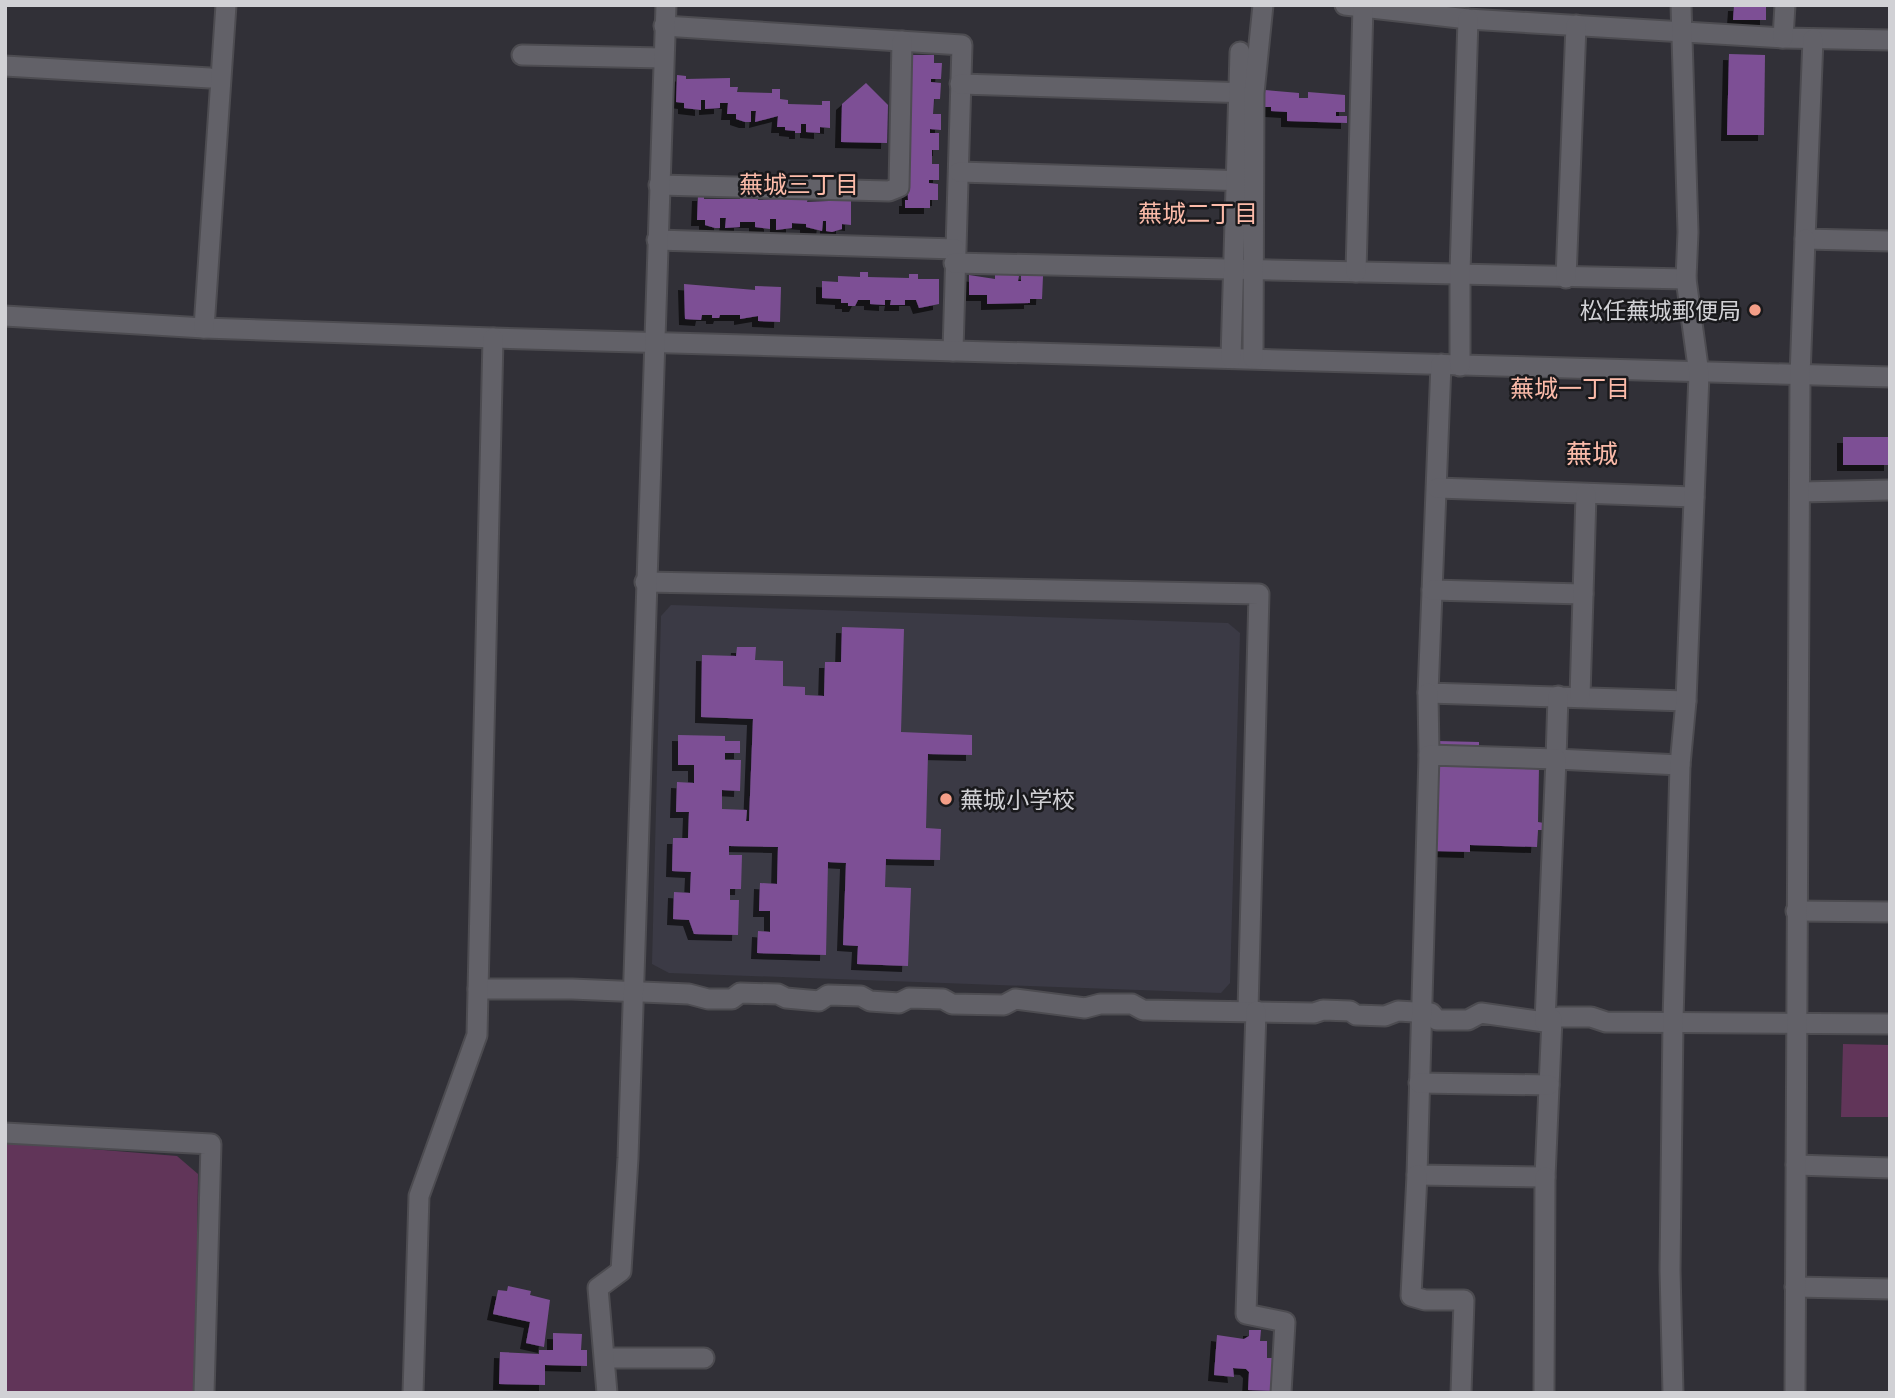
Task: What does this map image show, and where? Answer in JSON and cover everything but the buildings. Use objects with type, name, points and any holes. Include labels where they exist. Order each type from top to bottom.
[{"type":"street","points":[[204,328],[226,5]]},
{"type":"street","points":[[607,1393],[598,1288],[621,1271],[634,991],[645,582],[666,5]]},
{"type":"street","points":[[1245,93],[1263,5]]},
{"type":"street","points":[[1673,1393],[1670,1270],[1673,1021],[1680,765],[1686,701],[1699,374],[1686,279],[1688,232],[1681,5]]},
{"type":"street","points":[[1783,38],[1785,5]]},
{"type":"street","points":[[1356,272],[1357,6],[1468,19],[1681,29],[1783,38],[1890,40]]},
{"type":"street","points":[[1461,1393],[1464,1300],[1425,1300],[1411,1296],[1417,1175],[1432,590],[1437,488],[1460,272],[1468,19]]},
{"type":"street","points":[[1566,278],[1576,24]]},
{"type":"street","points":[[664,26],[962,45],[953,351]]},
{"type":"street","points":[[1795,1393],[1800,377],[1813,38]]},
{"type":"street","points":[[659,185],[889,191],[899,187],[902,41]]},
{"type":"street","points":[[1231,358],[1234,267],[1244,180],[1245,93],[1240,52]]},
{"type":"street","points":[[522,55],[663,58]]},
{"type":"street","points":[[5,66],[210,78]]},
{"type":"street","points":[[960,84],[1245,93]]},
{"type":"street","points":[[959,172],[1244,180]]},
{"type":"street","points":[[1244,180],[1255,268],[1253,358]]},
{"type":"street","points":[[1805,239],[1890,241]]},
{"type":"street","points":[[657,240],[954,256],[1356,272],[1460,272],[1566,278],[1686,279]]},
{"type":"street","points":[[5,316],[204,328],[493,338],[1253,358],[1800,377],[1890,377]]},
{"type":"street","points":[[413,1393],[419,1196],[477,1035],[493,338]]},
{"type":"street","points":[[1437,488],[1694,497]]},
{"type":"street","points":[[1801,492],[1890,490]]},
{"type":"street","points":[[1580,697],[1586,494]]},
{"type":"street","points":[[645,582],[1259,594],[1246,1314],[1286,1322],[1281,1393]]},
{"type":"street","points":[[1432,590],[1583,594]]},
{"type":"street","points":[[1429,693],[1686,701]]},
{"type":"street","points":[[1544,1393],[1548,1021],[1558,696]]},
{"type":"street","points":[[1429,755],[1680,765]]},
{"type":"street","points":[[1796,911],[1890,912]]},
{"type":"street","points":[[478,989],[634,991],[690,994],[708,999],[732,999],[740,993],[819,1001],[828,995],[862,996],[870,1001],[899,1003],[909,998],[1004,1005],[1015,999],[1051,1001],[1073,1007],[1132,1004],[1143,1010],[1314,1013],[1323,1010],[1350,1011],[1356,1016],[1385,1016],[1398,1011],[1431,1013],[1437,1020],[1468,1020],[1481,1013],[1548,1021],[1591,1017],[1606,1021],[1890,1024]]},
{"type":"street","points":[[1419,1083],[1549,1085]]},
{"type":"street","points":[[5,1133],[211,1144],[204,1393]]},
{"type":"street","points":[[1796,1165],[1890,1168]]},
{"type":"street","points":[[1417,1175],[1545,1177]]},
{"type":"street","points":[[1796,1287],[1890,1289]]},
{"type":"street","points":[[605,1358],[704,1359]]},
{"type":"shaded area","name":"蕪城小学校","points":[[671,605],[1228,623],[1240,633],[1230,983],[1221,993],[669,973],[652,964],[661,616]]},
{"type":"shaded area","points":[[1843,1044],[1890,1045],[1890,1117],[1841,1117]]},
{"type":"shaded area","points":[[5,1142],[177,1156],[198,1174],[195,1393],[5,1393]]},
{"type":"place","name":"松任蕪城郵便局","points":[[1755,310]]},
{"type":"place","name":"蕪城小学校","points":[[946,799]]},
{"type":"district","name":"蕪城三丁目","points":[[799,184]]},
{"type":"district","name":"蕪城二丁目","points":[[1198,213]]},
{"type":"district","name":"蕪城一丁目","points":[[1570,388]]},
{"type":"district","name":"蕪城","points":[[1592,453]]}]
